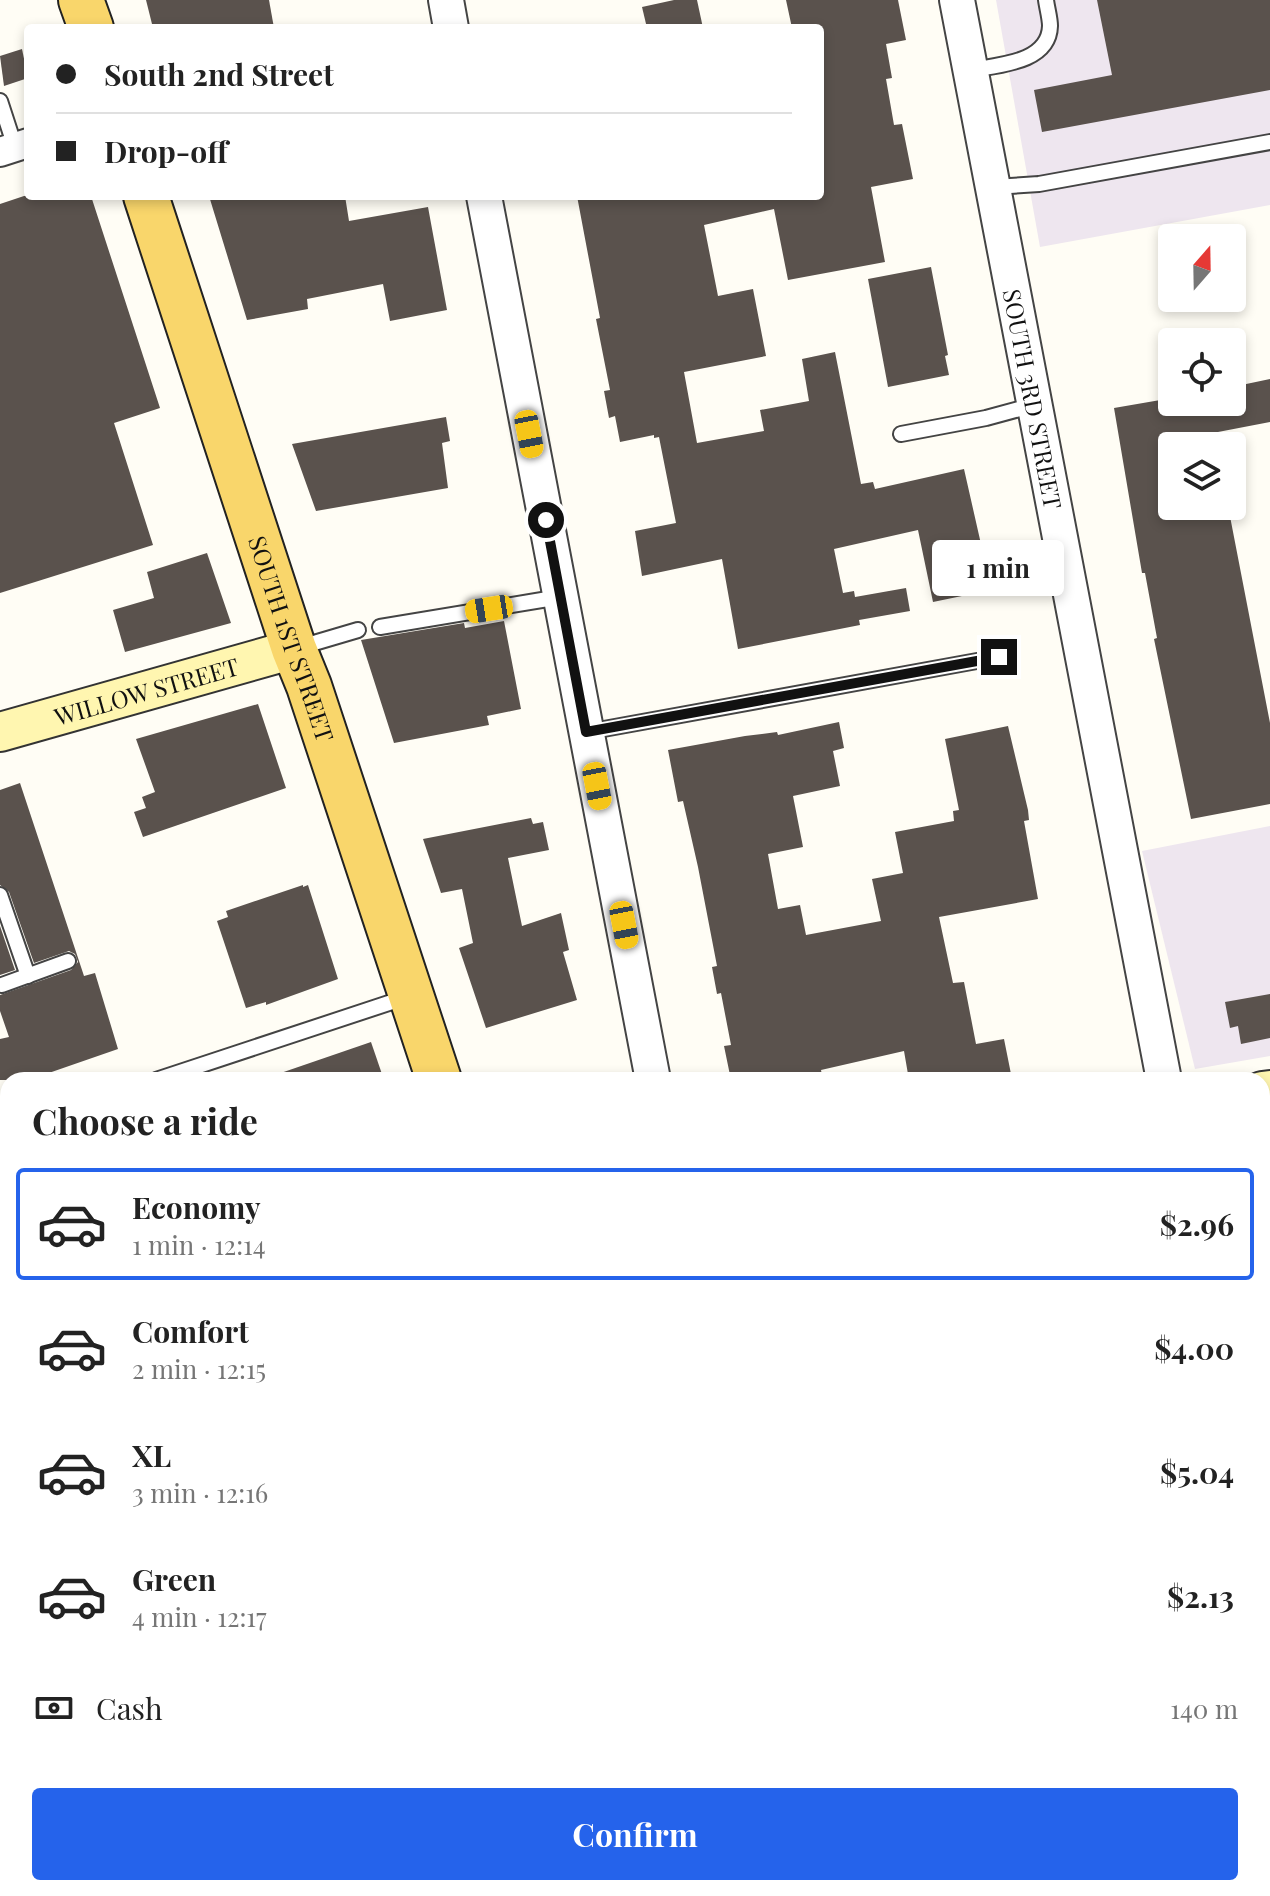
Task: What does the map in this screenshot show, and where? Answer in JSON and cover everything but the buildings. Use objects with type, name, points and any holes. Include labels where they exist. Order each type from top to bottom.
[{"type":"main road","points":[[81,0],[90,24]]},
{"type":"main road","name":"SOUTH 1ST STREET","points":[[147,200],[436,1072]]},
{"type":"main road","name":"WILLOW STREET","points":[[0,732],[294,649]]},
{"type":"street","points":[[446,0],[450,24]]},
{"type":"street","name":"SOUTH 3RD STREET","points":[[957,0],[1162,1072]]},
{"type":"street","points":[[485,200],[651,1072]]},
{"type":"lane","points":[[971,70],[1022,60],[1043,48],[1050,28],[1046,0]]},
{"type":"lane","points":[[0,101],[14,148]]},
{"type":"lane","points":[[993,187],[1039,184],[1270,142]]},
{"type":"lane","points":[[901,434],[1035,405]]},
{"type":"lane","points":[[380,627],[561,597]]},
{"type":"lane","points":[[294,649],[358,630]]},
{"type":"lane","points":[[586,732],[999,657]]},
{"type":"lane","points":[[0,895],[28,976]]},
{"type":"lane","points":[[2,985],[68,961]]},
{"type":"lane","points":[[180,1072],[411,996]]},
{"type":"shaded area","points":[[996,0],[1270,0],[1270,205],[1040,247]]},
{"type":"shaded area","points":[[1270,826],[1270,1056],[1195,1069],[1142,851]]},
{"type":"route","points":[[546,520],[586,732],[999,657]]}]
